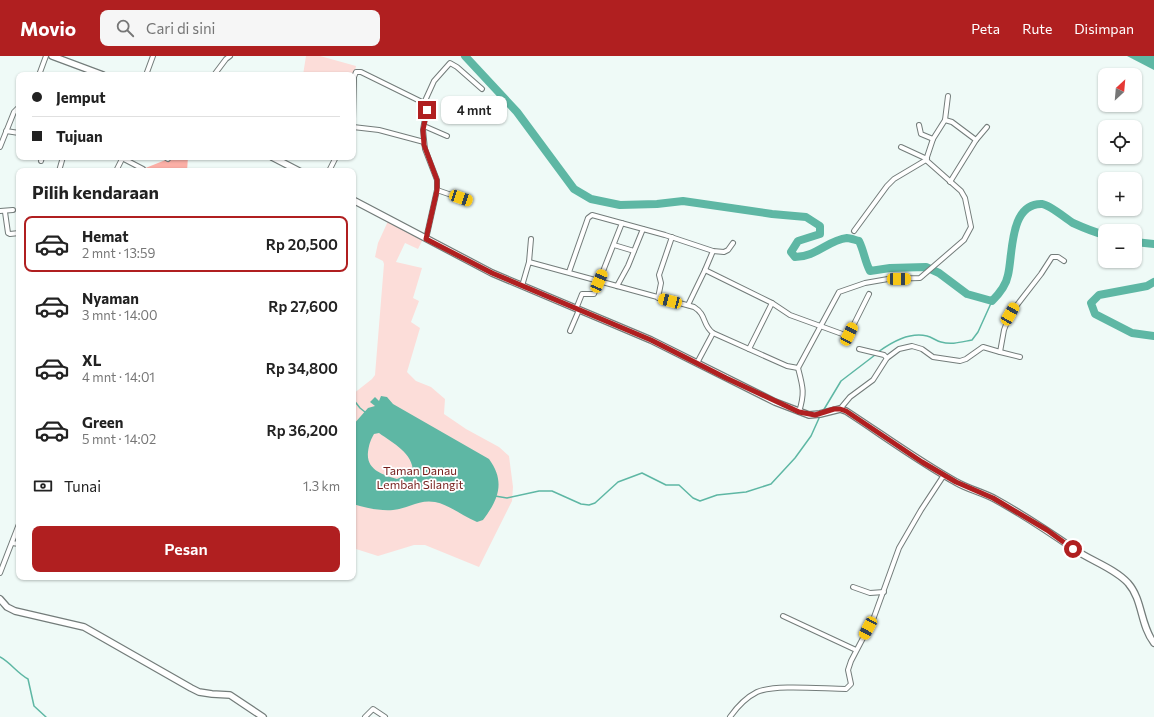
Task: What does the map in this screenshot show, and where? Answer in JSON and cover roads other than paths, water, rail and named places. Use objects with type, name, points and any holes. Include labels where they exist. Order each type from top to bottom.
[{"type":"street","points":[[40,72],[46,56]]},
{"type":"street","points":[[52,56],[68,59],[96,72]]},
{"type":"street","points":[[147,72],[153,56]]},
{"type":"street","points":[[216,72],[230,56]]},
{"type":"street","points":[[424,103],[434,81],[450,63],[457,67],[482,89]]},
{"type":"street","points":[[356,72],[361,72],[424,103],[427,110],[424,126],[424,142],[425,149],[437,180],[437,190],[426,239]]},
{"type":"street","points":[[854,231],[887,186],[894,179],[926,160],[933,139],[944,120],[948,96]]},
{"type":"street","points":[[0,147],[6,130],[16,110]]},
{"type":"street","points":[[944,120],[952,122],[976,140]]},
{"type":"street","points":[[919,125],[921,134],[933,139]]},
{"type":"street","points":[[356,126],[379,130],[424,142]]},
{"type":"street","points":[[424,126],[447,136]]},
{"type":"street","points":[[950,182],[976,140],[987,127]]},
{"type":"street","points":[[6,130],[16,132]]},
{"type":"street","points":[[799,412],[804,397],[804,389],[798,368],[842,290],[853,285],[880,280],[920,278],[964,240],[971,227],[963,194],[926,160],[901,147]]},
{"type":"street","points":[[127,160],[141,168]]},
{"type":"street","points":[[278,160],[293,168]]},
{"type":"street","points":[[437,190],[469,201]]},
{"type":"street","points":[[356,202],[475,265],[651,340],[775,402],[799,412],[815,415],[840,409],[846,411],[944,475],[993,498],[1127,582],[1135,593],[1146,626],[1154,643]]},
{"type":"street","points":[[13,210],[2,212],[8,233],[16,233]]},
{"type":"street","points":[[569,272],[586,222],[592,215],[672,237],[713,251],[724,252],[734,243]]},
{"type":"street","points":[[570,331],[582,294],[594,294],[622,223]]},
{"type":"street","points":[[617,286],[643,229]]},
{"type":"street","points":[[658,298],[661,284],[659,275],[672,237]]},
{"type":"street","points":[[522,286],[529,262],[531,240]]},
{"type":"street","points":[[614,245],[634,251]]},
{"type":"street","points":[[688,305],[713,251]]},
{"type":"street","points":[[1000,352],[1004,330],[1014,307],[1026,295],[1052,257],[1058,257],[1064,261]]},
{"type":"street","points":[[529,262],[694,307],[702,313],[707,328],[713,333],[787,366],[798,368]]},
{"type":"street","points":[[704,270],[772,303],[790,315],[837,333],[848,335],[869,294]]},
{"type":"street","points":[[749,349],[772,303]]},
{"type":"street","points":[[697,363],[713,333]]},
{"type":"street","points":[[840,409],[850,398],[874,380],[887,358],[899,349],[909,346],[918,347],[933,357],[960,361],[966,360],[983,347],[1020,357]]},
{"type":"street","points":[[859,349],[877,353],[887,358]]},
{"type":"street","points":[[730,717],[742,702],[758,691],[779,688],[846,689],[851,684],[848,670],[856,650],[874,617],[903,539],[944,475]]},
{"type":"street","points":[[0,573],[16,533]]},
{"type":"street","points":[[853,587],[870,593],[884,592]]},
{"type":"street","points":[[0,599],[7,607],[15,612],[84,627],[191,688],[199,692],[230,695],[263,717]]},
{"type":"street","points":[[783,616],[856,650]]},
{"type":"street","points":[[365,717],[372,709],[385,717]]},
{"type":"waterway","points":[[465,56],[517,112],[574,189],[591,199],[620,205],[657,204],[683,201],[772,214],[806,217],[820,226],[820,234],[798,241],[791,252],[795,257],[816,252],[840,239],[850,238],[859,241],[870,271],[890,268],[926,267],[939,273],[967,294],[992,301],[1006,283],[1010,266],[1014,232],[1018,221],[1023,212],[1031,206],[1042,204],[1045,205],[1073,223],[1098,233]]},
{"type":"waterway","points":[[1142,243],[1154,244]]},
{"type":"waterway","points":[[1154,282],[1147,286],[1099,295],[1091,303],[1095,314],[1132,333],[1154,336]]},
{"type":"waterway","points":[[878,352],[895,341],[914,335],[931,337],[945,343],[956,343],[972,340],[978,332],[992,301]]},
{"type":"waterway","points":[[823,411],[841,381],[875,355]]},
{"type":"waterway","points":[[356,403],[365,412]]},
{"type":"waterway","points":[[495,496],[507,498],[539,491],[552,491],[581,504],[589,505],[595,503],[618,482],[642,473],[666,485],[679,485],[693,498],[700,501],[717,495],[746,492],[771,484],[795,458],[811,436],[820,416]]},
{"type":"waterway","points":[[0,657],[28,679],[34,706],[46,717]]},
{"type":"park label","name":"Taman Danau Lembah Silangit","points":[[420,478]]}]
